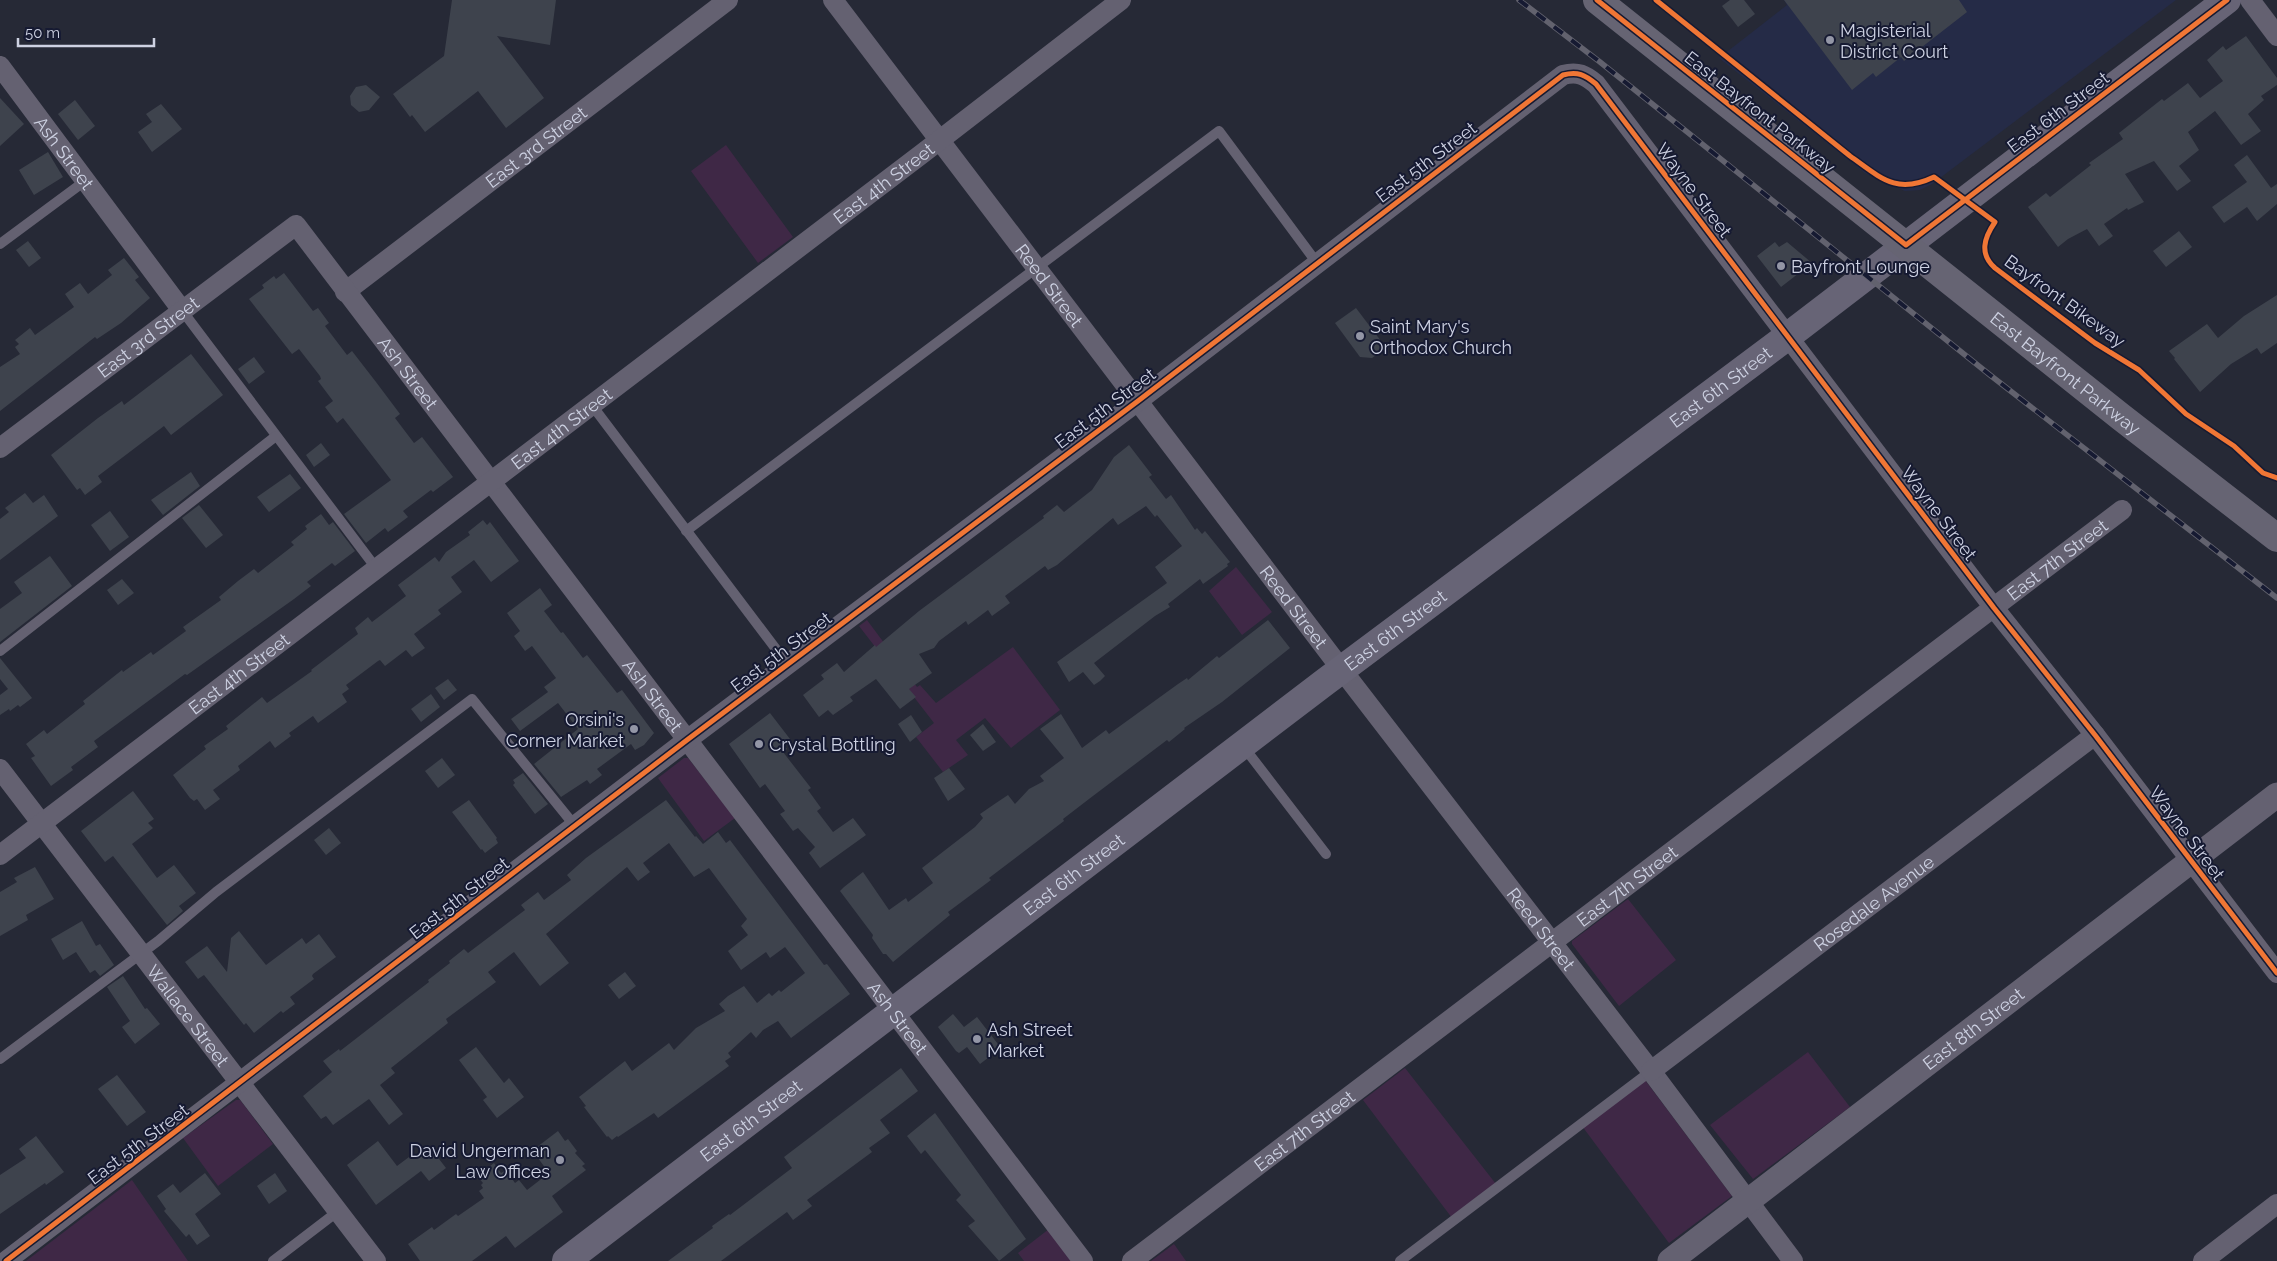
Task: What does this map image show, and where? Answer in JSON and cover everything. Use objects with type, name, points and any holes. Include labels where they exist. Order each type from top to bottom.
[{"type":"highway","name":"East Bayfront Parkway","points":[[1597,0],[2277,538]]},
{"type":"main road","name":"East 6th Street","points":[[566,1261],[1242,745],[1788,336],[2227,0]]},
{"type":"street","name":"East 3rd Street","points":[[345,292],[728,0]]},
{"type":"street","name":"Reed Street","points":[[833,0],[1342,670],[1651,1071],[1793,1261]]},
{"type":"street","name":"East 4th Street","points":[[0,855],[939,141],[1121,0]]},
{"type":"street","points":[[2250,0],[2277,36]]},
{"type":"street","name":"Ash Street","points":[[0,66],[181,309]]},
{"type":"street","name":"East 5th Street","points":[[6,1261],[574,826],[1138,401],[1564,75],[1578,73]]},
{"type":"street","name":"Wayne Street","points":[[1578,73],[1596,84],[1994,608],[2095,735],[2277,973]]},
{"type":"street","name":"East 3rd Street","points":[[0,448],[181,309],[296,225]]},
{"type":"street","name":"Ash Street","points":[[296,225],[345,292],[1083,1261]]},
{"type":"street","name":"East 7th Street","points":[[1132,1261],[1550,942],[2122,510]]},
{"type":"street","name":"Rosedale Avenue","points":[[1651,1071],[2095,735]]},
{"type":"street","name":"Wallace Street","points":[[0,769],[376,1261]]},
{"type":"street","name":"East 8th Street","points":[[1670,1261],[2277,795]]},
{"type":"street","points":[[2203,1261],[2277,1204]]},
{"type":"lane","points":[[686,531],[1219,131],[1316,263]]},
{"type":"lane","points":[[0,244],[85,180]]},
{"type":"lane","points":[[181,309],[376,568]]},
{"type":"lane","points":[[591,404],[788,664]]},
{"type":"lane","points":[[0,651],[276,436]]},
{"type":"lane","points":[[0,1059],[140,954],[216,892],[472,699],[574,826]]},
{"type":"lane","points":[[1242,745],[1265,772],[1326,854]]},
{"type":"lane","points":[[1400,1261],[1651,1071]]},
{"type":"lane","points":[[273,1261],[337,1212]]},
{"type":"shaded area","points":[[1784,0],[2176,0],[1932,184],[1920,190],[1905,191],[1865,173],[1719,58],[1787,5]]},
{"type":"shaded area","points":[[726,145],[793,237],[758,263],[691,171]]},
{"type":"shaded area","points":[[1236,567],[1272,612],[1242,635],[1209,591]]},
{"type":"shaded area","points":[[867,620],[917,687],[920,685],[936,703],[1013,647],[1060,710],[1011,748],[985,718],[956,740],[968,755],[943,772],[916,737],[934,723],[859,626]]},
{"type":"shaded area","points":[[684,758],[688,758],[735,818],[704,841],[658,778]]},
{"type":"shaded area","points":[[1628,899],[1676,960],[1619,1006],[1572,944],[1572,941]]},
{"type":"shaded area","points":[[1808,1052],[1850,1107],[1753,1179],[1710,1125]]},
{"type":"shaded area","points":[[1405,1068],[1496,1184],[1452,1218],[1363,1100]]},
{"type":"shaded area","points":[[1645,1080],[1732,1196],[1669,1243],[1582,1126]]},
{"type":"shaded area","points":[[236,1100],[240,1100],[273,1144],[218,1186],[183,1138]]},
{"type":"shaded area","points":[[132,1180],[188,1261],[26,1261]]},
{"type":"shaded area","points":[[1049,1229],[1074,1261],[1024,1261],[1018,1253]]},
{"type":"shaded area","points":[[1174,1244],[1186,1261],[1151,1261]]},
{"type":"building","points":[[452,0],[556,0],[550,45],[497,36],[544,98],[506,128],[478,91],[425,132],[412,115],[410,117],[393,94],[444,56]]},
{"type":"building","points":[[1730,0],[1744,0],[1755,14],[1738,27],[1722,6]]},
{"type":"building","points":[[1784,0],[1959,0],[1967,12],[1904,61],[1901,57],[1876,77],[1873,73],[1852,90]]},
{"type":"building","points":[[2246,36],[2277,78],[2277,85],[2261,96],[2264,100],[2248,114],[2261,131],[2241,145],[2215,111],[2188,132],[2199,150],[2179,166],[2191,181],[2177,191],[2154,161],[2125,174],[2144,202],[2128,210],[2127,208],[2104,224],[2113,236],[2099,246],[2087,229],[2068,239],[2058,247],[2028,207],[2046,193],[2050,197],[2091,165],[2089,163],[2123,139],[2119,133],[2162,99],[2164,101],[2188,83],[2200,98],[2223,81],[2207,60],[2223,46],[2226,50]]},
{"type":"building","points":[[366,85],[380,97],[369,110],[359,112],[351,105],[350,96],[356,87]]},
{"type":"building","points":[[0,98],[24,124],[0,146]]},
{"type":"building","points":[[75,100],[95,126],[78,140],[58,114]]},
{"type":"building","points":[[161,104],[182,129],[152,152],[138,132],[152,122],[146,114]]},
{"type":"building","points":[[48,152],[63,177],[34,195],[19,170]]},
{"type":"building","points":[[2247,155],[2271,188],[2277,184],[2277,204],[2257,221],[2247,207],[2224,223],[2212,207],[2247,182],[2234,165]]},
{"type":"building","points":[[2179,231],[2192,247],[2166,267],[2153,251]]},
{"type":"building","points":[[28,241],[41,258],[29,267],[16,250]]},
{"type":"building","points":[[1775,242],[1779,247],[1787,242],[1812,263],[1781,287],[1757,256]]},
{"type":"building","points":[[124,258],[139,277],[135,280],[150,298],[121,323],[97,339],[95,337],[0,411],[0,367],[20,354],[15,347],[19,344],[15,340],[30,328],[35,335],[74,307],[65,294],[80,283],[88,294],[112,275],[108,270]]},
{"type":"building","points":[[284,273],[313,311],[318,308],[329,323],[325,326],[347,355],[352,351],[376,382],[400,414],[395,418],[414,443],[422,437],[453,477],[433,492],[431,490],[403,511],[408,517],[388,532],[385,528],[366,543],[344,514],[391,480],[343,418],[337,423],[325,407],[333,401],[318,381],[321,379],[320,376],[299,349],[292,354],[249,299],[264,288],[262,285],[274,276],[276,279]]},
{"type":"building","points":[[2277,295],[2277,343],[2261,354],[2257,348],[2231,364],[2200,392],[2169,351],[2207,324],[2218,338],[2244,316]]},
{"type":"building","points":[[1356,308],[1381,341],[1379,353],[1372,358],[1360,357],[1335,323]]},
{"type":"building","points":[[191,354],[223,395],[171,435],[164,426],[98,476],[102,482],[85,495],[80,488],[77,490],[51,455],[98,418],[122,401],[124,405]]},
{"type":"building","points":[[254,357],[265,372],[249,384],[238,369]]},
{"type":"building","points":[[321,443],[330,455],[314,467],[306,455]]},
{"type":"building","points":[[1129,445],[1152,475],[1149,477],[1166,499],[1171,495],[1195,530],[1197,528],[1202,534],[1205,531],[1230,562],[1227,564],[1228,566],[1203,584],[1200,579],[1168,604],[1170,607],[1155,616],[1094,663],[1105,676],[1100,681],[1094,685],[1083,672],[1069,682],[1057,662],[1167,583],[1155,567],[1182,546],[1157,515],[1155,517],[1146,506],[1118,525],[1113,518],[1057,565],[1048,570],[1045,566],[1005,596],[1010,603],[992,616],[988,610],[968,625],[966,621],[939,641],[934,648],[919,654],[932,673],[909,689],[916,697],[900,709],[876,679],[850,697],[853,701],[833,715],[828,710],[819,717],[803,695],[824,679],[821,675],[837,663],[844,672],[919,611],[1044,518],[1043,516],[1057,505],[1064,512],[1092,490],[1114,457]]},
{"type":"building","points":[[191,472],[200,486],[163,515],[151,500]]},
{"type":"building","points":[[290,474],[301,488],[269,512],[257,497]]},
{"type":"building","points":[[25,493],[33,503],[44,495],[58,516],[0,560],[0,519],[9,512],[5,508]]},
{"type":"building","points":[[199,505],[223,535],[206,548],[182,518]]},
{"type":"building","points":[[110,511],[129,537],[110,551],[91,525]]},
{"type":"building","points":[[321,514],[329,525],[333,522],[355,551],[335,566],[332,563],[307,582],[311,586],[294,599],[187,675],[185,674],[94,741],[98,747],[71,767],[73,770],[51,786],[31,758],[35,756],[26,744],[44,730],[47,734],[85,704],[83,701],[122,670],[123,672],[151,652],[153,655],[186,631],[183,627],[221,600],[219,597],[238,581],[254,569],[258,573],[294,545],[291,542],[307,529],[305,526]]},
{"type":"building","points":[[483,520],[487,525],[490,522],[519,561],[491,582],[474,560],[451,577],[462,592],[438,610],[441,614],[414,634],[425,648],[412,657],[406,650],[385,666],[380,660],[378,661],[346,685],[349,689],[342,694],[347,702],[318,723],[313,716],[289,733],[291,736],[275,748],[270,741],[238,766],[240,770],[213,790],[220,799],[205,810],[197,799],[194,801],[190,798],[173,775],[206,749],[204,746],[228,729],[226,726],[262,697],[267,703],[312,671],[358,634],[355,628],[368,617],[372,622],[406,596],[398,585],[435,557],[439,562],[446,552],[470,535],[468,532]]},
{"type":"building","points":[[50,556],[72,586],[0,642],[0,609],[22,593],[14,582]]},
{"type":"building","points":[[122,579],[134,593],[118,605],[107,590]]},
{"type":"building","points":[[540,588],[552,605],[544,611],[561,633],[563,632],[583,658],[587,655],[617,693],[622,690],[654,733],[644,745],[635,750],[631,744],[597,769],[602,775],[590,784],[587,780],[561,797],[534,764],[578,729],[558,703],[520,731],[511,719],[548,692],[544,687],[556,678],[532,646],[525,651],[514,636],[520,631],[507,613]]},
{"type":"building","points":[[1268,620],[1290,648],[1222,702],[1184,728],[1169,742],[1167,740],[1063,819],[1064,821],[948,912],[950,915],[893,962],[886,954],[883,954],[872,938],[873,935],[840,891],[844,887],[863,872],[889,910],[906,898],[908,902],[933,883],[922,868],[975,827],[983,818],[980,814],[1008,795],[1015,804],[1029,789],[1044,781],[1040,776],[1064,758],[1040,729],[1061,714],[1082,748],[1106,730],[1109,734],[1178,684],[1187,678],[1188,680],[1217,656],[1219,658]]},
{"type":"building","points":[[0,658],[32,698],[20,707],[18,705],[0,715],[0,695],[8,689],[0,679]]},
{"type":"building","points":[[448,679],[457,690],[444,700],[435,688]]},
{"type":"building","points":[[431,694],[440,707],[421,722],[411,709]]},
{"type":"building","points":[[770,713],[790,739],[783,744],[787,749],[783,752],[811,788],[808,790],[821,808],[817,811],[833,832],[853,818],[866,835],[820,868],[809,853],[815,847],[798,828],[793,831],[780,814],[785,811],[765,784],[760,788],[729,744]]},
{"type":"building","points":[[911,715],[922,732],[910,742],[898,724]]},
{"type":"building","points":[[983,724],[996,742],[983,751],[970,735]]},
{"type":"building","points":[[442,758],[455,775],[438,788],[425,771]]},
{"type":"building","points":[[949,768],[965,789],[948,801],[934,778]]},
{"type":"building","points":[[523,773],[548,804],[535,814],[513,785],[515,783],[513,780]]},
{"type":"building","points":[[133,791],[154,819],[148,823],[153,828],[132,844],[157,878],[174,865],[196,893],[179,906],[183,911],[167,925],[113,856],[105,862],[81,831]]},
{"type":"building","points":[[469,800],[497,838],[498,843],[485,853],[452,812]]},
{"type":"building","points":[[666,800],[695,837],[703,844],[718,832],[726,843],[730,840],[824,965],[827,964],[850,994],[791,1038],[778,1021],[763,1030],[756,1038],[751,1032],[728,1053],[731,1057],[725,1061],[729,1066],[658,1118],[654,1113],[618,1137],[612,1140],[607,1137],[584,1107],[586,1106],[579,1097],[625,1061],[632,1071],[669,1043],[674,1050],[696,1028],[725,1011],[719,1004],[744,986],[757,1003],[769,993],[772,996],[779,990],[781,992],[805,973],[785,947],[770,958],[766,952],[741,970],[728,951],[748,935],[741,926],[747,919],[709,868],[694,877],[669,843],[643,863],[650,872],[638,881],[627,867],[546,934],[569,963],[540,986],[514,952],[488,972],[496,982],[446,1019],[448,1023],[391,1068],[395,1073],[380,1085],[403,1114],[389,1125],[369,1099],[333,1125],[326,1116],[321,1119],[303,1096],[332,1072],[323,1061],[339,1049],[340,1051],[429,982],[428,980],[464,949],[468,953],[525,910],[521,905],[538,892],[544,900],[571,880],[567,875],[586,858]]},
{"type":"building","points":[[329,828],[341,843],[326,855],[314,840]]},
{"type":"building","points":[[35,867],[54,899],[26,915],[28,920],[0,936],[0,892],[17,882],[14,878]]},
{"type":"building","points":[[82,921],[96,946],[100,944],[114,965],[100,976],[95,970],[90,973],[76,952],[63,960],[51,939]]},
{"type":"building","points":[[239,931],[266,965],[302,938],[306,944],[319,934],[336,957],[313,974],[314,979],[290,997],[295,1004],[283,1013],[281,1011],[254,1033],[246,1023],[244,1025],[204,975],[198,979],[185,962],[207,946],[227,972],[231,938]]},
{"type":"building","points":[[625,972],[636,986],[619,999],[608,985]]},
{"type":"building","points":[[123,976],[145,1009],[147,1008],[160,1024],[135,1044],[122,1027],[130,1021],[107,987]]},
{"type":"building","points":[[953,1014],[964,1027],[977,1017],[1001,1048],[980,1064],[967,1047],[959,1053],[956,1051],[938,1027]]},
{"type":"building","points":[[476,1047],[504,1083],[509,1078],[524,1097],[497,1118],[483,1100],[487,1097],[459,1060]]},
{"type":"building","points":[[901,1068],[918,1091],[880,1120],[890,1133],[869,1148],[872,1152],[807,1200],[812,1206],[793,1220],[787,1212],[721,1261],[668,1261],[713,1228],[712,1226],[730,1215],[792,1168],[784,1157]]},
{"type":"building","points":[[117,1075],[146,1112],[127,1126],[98,1089]]},
{"type":"building","points":[[935,1113],[1026,1239],[999,1261],[968,1226],[975,1221],[956,1200],[961,1195],[925,1150],[921,1154],[907,1136]]},
{"type":"building","points":[[558,1131],[565,1141],[568,1139],[577,1151],[575,1153],[585,1164],[582,1166],[586,1170],[552,1196],[563,1212],[515,1248],[506,1236],[472,1261],[420,1261],[408,1244],[432,1227],[434,1230],[456,1214],[458,1216],[484,1198],[479,1191],[483,1188],[481,1185],[483,1183],[477,1176],[494,1163],[501,1173],[506,1170],[515,1183],[519,1180],[527,1190],[549,1173],[535,1154],[540,1150],[537,1147]]},
{"type":"building","points":[[36,1136],[64,1172],[0,1214],[0,1175],[26,1158],[19,1149]]},
{"type":"building","points":[[378,1141],[397,1166],[429,1146],[446,1168],[429,1181],[421,1171],[376,1205],[347,1165]]},
{"type":"building","points":[[205,1173],[221,1194],[195,1214],[210,1236],[197,1245],[189,1234],[186,1237],[164,1211],[166,1209],[157,1196],[173,1184],[180,1193]]},
{"type":"building","points":[[275,1173],[287,1191],[269,1204],[257,1186]]},
{"type":"railway","points":[[1519,0],[1600,62],[1990,375],[2277,598]]},
{"type":"cycle path","points":[[1597,0],[1906,245],[2227,0]]},
{"type":"cycle path","name":"Bayfront Bikeway","points":[[1656,0],[1850,156],[1880,177],[1889,182],[1899,184],[1921,182],[1934,177],[1995,222],[1988,234],[1985,246],[1987,257],[1995,268],[2095,343],[2139,370],[2186,414],[2234,446],[2263,473],[2277,478]]},
{"type":"cycle path","points":[[6,1261],[687,740],[1138,401],[1563,75],[1573,73],[1588,78],[1596,84],[1994,608],[2095,735],[2277,973]]},
{"type":"place","name":"Magisterial District Court","points":[[1830,40]]},
{"type":"place","name":"Bayfront Lounge","points":[[1781,266]]},
{"type":"place","name":"Saint Mary's Orthodox Church","points":[[1360,336]]},
{"type":"place","name":"Orsini's Corner Market","points":[[634,729]]},
{"type":"place","name":"Crystal Bottling","points":[[759,744]]},
{"type":"place","name":"Ash Street Market","points":[[977,1039]]},
{"type":"place","name":"David Ungerman Law Offices","points":[[560,1160]]}]
